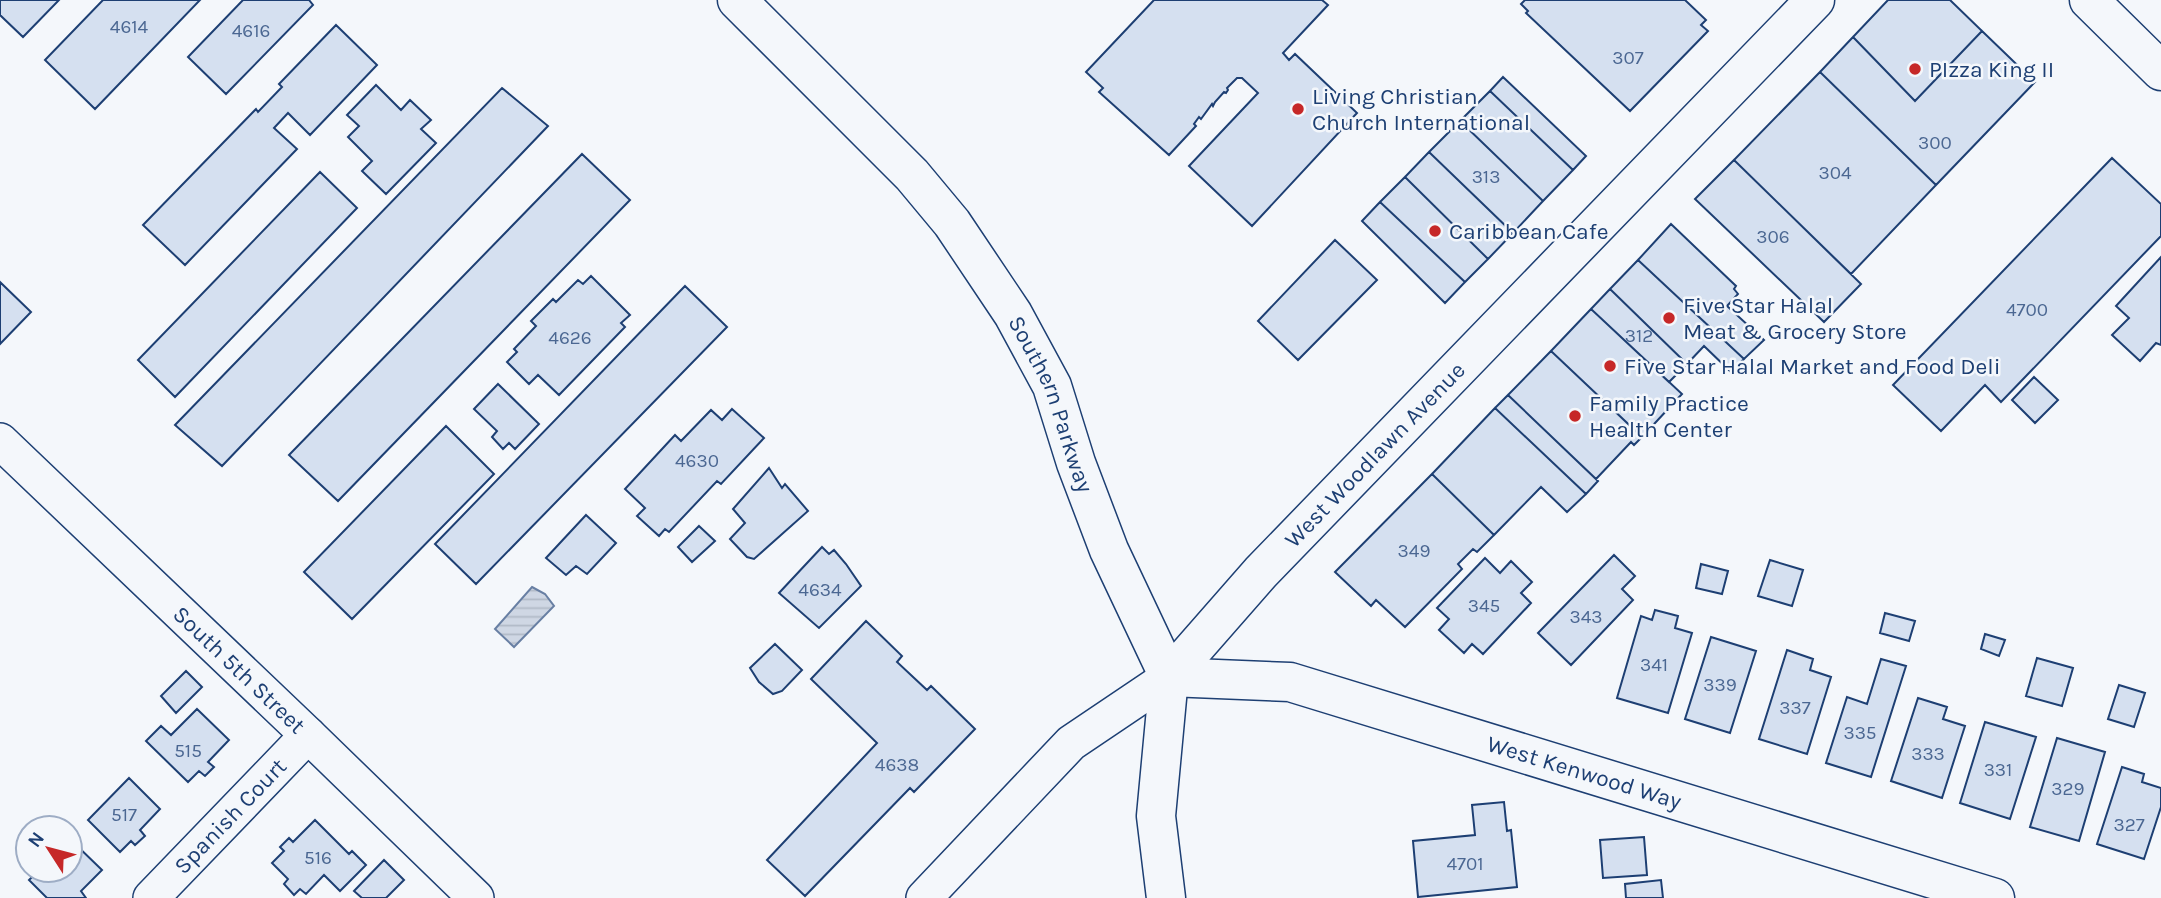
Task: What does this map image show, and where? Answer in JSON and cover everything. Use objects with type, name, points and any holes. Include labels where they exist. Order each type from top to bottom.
[{"type":"main road","name":"Southern Parkway","points":[[737,0],[912,175],[952,223],[1013,314],[1052,386],[1076,463],[1110,550],[1169,677]]},
{"type":"main road","name":"West Woodlawn Avenue","points":[[1169,677],[1261,572],[1815,0]]},
{"type":"main road","points":[[2089,0],[2161,71]]},
{"type":"main road","points":[[1166,898],[1156,816],[1169,677]]},
{"type":"main road","name":"West Kenwood Way","points":[[1169,677],[1290,682],[1996,898]]},
{"type":"street","name":"South 5th Street","points":[[0,441],[476,898]]},
{"type":"street","name":"West Woodlawn Avenue","points":[[924,898],[1071,743],[1169,677]]},
{"type":"street","name":"Spanish Court","points":[[151,898],[308,735]]},
{"type":"shaded area","points":[[532,587],[545,594],[554,606],[514,647],[495,629]]},
{"type":"building","points":[[0,0],[59,0],[23,37],[0,15]]},
{"type":"building","points":[[103,0],[200,0],[95,109],[45,60]]},
{"type":"building","points":[[243,0],[309,0],[313,5],[226,94],[188,57]]},
{"type":"building","name":"Living Christian Church International","points":[[1154,0],[1322,0],[1328,5],[1283,53],[1289,60],[1295,54],[1357,113],[1252,226],[1189,166],[1258,93],[1242,78],[1237,78],[1201,119],[1199,117],[1194,124],[1196,126],[1169,155],[1099,92],[1103,88],[1086,72]]},
{"type":"building","points":[[1525,0],[1685,0],[1706,20],[1701,25],[1708,31],[1630,111],[1526,13],[1528,11],[1521,4]]},
{"type":"building","name":"PIzza King II","points":[[1888,0],[1950,0],[1982,31],[1915,101],[1853,37]]},
{"type":"building","points":[[336,25],[377,65],[310,135],[288,113],[274,128],[297,149],[185,265],[143,225],[256,109],[258,112],[282,87],[279,84]]},
{"type":"building","points":[[1982,31],[2035,82],[1936,185],[1820,72],[1853,37],[1915,101]]},
{"type":"building","points":[[1820,72],[1936,185],[1851,274],[1734,160]]},
{"type":"building","points":[[1503,77],[1586,156],[1573,170],[1490,91]]},
{"type":"building","points":[[376,85],[401,110],[410,100],[431,120],[421,129],[436,143],[386,194],[362,171],[372,161],[348,137],[359,126],[347,115]]},
{"type":"building","points":[[502,88],[548,126],[222,466],[175,425]]},
{"type":"building","points":[[1490,91],[1573,170],[1543,201],[1460,121]]},
{"type":"building","points":[[1460,121],[1543,201],[1513,233],[1429,152]]},
{"type":"building","points":[[1429,152],[1513,233],[1488,259],[1405,177]]},
{"type":"building","points":[[582,154],[630,200],[338,501],[289,455]]},
{"type":"building","points":[[2112,158],[2161,204],[2161,236],[2001,402],[1985,385],[1941,431],[1893,385]]},
{"type":"building","points":[[1734,160],[1861,284],[1824,322],[1695,199]]},
{"type":"building","points":[[320,172],[357,208],[175,397],[138,360]]},
{"type":"building","name":"Caribbean Cafe","points":[[1405,177],[1488,259],[1465,282],[1380,202]]},
{"type":"building","points":[[1380,202],[1465,282],[1445,303],[1362,221]]},
{"type":"building","points":[[1671,224],[1736,286],[1734,289],[1738,294],[1727,306],[1764,340],[1744,359],[1638,260]]},
{"type":"building","points":[[1335,240],[1377,280],[1298,360],[1258,321]]},
{"type":"building","points":[[2161,257],[2161,345],[2156,343],[2140,361],[2112,335],[2129,318],[2116,306]]},
{"type":"building","name":"Five Star Halal Meat & Grocery Store","points":[[1638,260],[1744,359],[1731,372],[1704,346],[1687,364],[1610,289]]},
{"type":"building","points":[[591,276],[630,315],[621,323],[625,327],[559,395],[538,375],[529,384],[507,362],[517,352],[514,349],[536,326],[531,321],[553,299],[556,302],[578,280],[583,284]]},
{"type":"building","points":[[0,282],[31,312],[0,344]]},
{"type":"building","points":[[685,286],[727,327],[476,584],[435,544]]},
{"type":"building","points":[[1610,289],[1687,364],[1669,382],[1591,309]]},
{"type":"building","name":"Five Star Halal Market and Food Deli","points":[[1591,309],[1682,394],[1642,437],[1551,351]]},
{"type":"building","name":"Family Practice Health Center","points":[[1551,351],[1642,437],[1634,445],[1631,442],[1596,479],[1508,395]]},
{"type":"building","points":[[2034,377],[2058,400],[2035,423],[2012,400]]},
{"type":"building","points":[[498,384],[539,424],[515,449],[509,443],[503,449],[492,437],[497,431],[474,409]]},
{"type":"building","points":[[1508,395],[1598,481],[1586,494],[1495,408]]},
{"type":"building","points":[[1495,408],[1586,494],[1567,512],[1541,487],[1494,535],[1432,474]]},
{"type":"building","points":[[732,409],[764,438],[721,484],[717,481],[669,532],[665,529],[659,536],[637,516],[645,508],[625,489],[675,435],[681,441],[711,410],[722,420]]},
{"type":"building","points":[[446,426],[494,474],[352,619],[304,572]]},
{"type":"building","points":[[769,468],[782,488],[785,484],[808,511],[754,559],[747,557],[730,539],[745,523],[733,509]]},
{"type":"building","points":[[1432,474],[1494,535],[1477,552],[1473,549],[1458,564],[1462,569],[1405,627],[1376,600],[1371,606],[1335,572]]},
{"type":"building","points":[[586,515],[616,543],[587,574],[576,566],[566,575],[546,558]]},
{"type":"building","points":[[699,526],[715,541],[692,562],[678,547]]},
{"type":"building","points":[[822,547],[829,554],[834,550],[861,586],[819,628],[779,593]]},
{"type":"building","points":[[1614,555],[1635,576],[1622,589],[1633,600],[1571,665],[1538,633]]},
{"type":"building","points":[[1485,558],[1500,573],[1511,561],[1532,582],[1521,593],[1531,603],[1483,654],[1472,644],[1464,653],[1439,630],[1449,619],[1437,608]]},
{"type":"building","points":[[1770,560],[1803,570],[1792,606],[1758,596]]},
{"type":"building","points":[[1701,564],[1728,571],[1722,594],[1696,588]]},
{"type":"building","points":[[1655,610],[1678,616],[1675,628],[1692,633],[1668,713],[1617,698],[1641,616],[1652,620]]},
{"type":"building","points":[[1885,613],[1915,621],[1909,641],[1880,633]]},
{"type":"building","points":[[866,621],[902,656],[897,662],[927,690],[931,686],[975,729],[914,792],[910,788],[805,896],[767,860],[877,743],[811,679]]},
{"type":"building","points":[[1985,634],[2005,640],[1999,656],[1981,649]]},
{"type":"building","points":[[1711,637],[1756,651],[1730,733],[1685,719]]},
{"type":"building","points":[[775,644],[802,670],[782,691],[773,694],[759,682],[750,668]]},
{"type":"building","points":[[1787,650],[1813,659],[1810,670],[1831,677],[1807,754],[1759,739]]},
{"type":"building","points":[[2037,658],[2073,668],[2062,706],[2026,696]]},
{"type":"building","points":[[1881,659],[1906,666],[1871,777],[1826,763],[1847,697],[1867,704]]},
{"type":"building","points":[[186,671],[202,687],[176,713],[161,696]]},
{"type":"building","points":[[2119,685],[2145,693],[2134,727],[2108,719]]},
{"type":"building","points":[[1918,698],[1947,707],[1943,719],[1965,726],[1942,798],[1891,781]]},
{"type":"building","points":[[197,709],[229,740],[208,762],[214,767],[205,776],[199,771],[188,782],[146,741],[161,726],[171,735]]},
{"type":"building","points":[[1985,722],[2036,737],[2010,819],[1960,803]]},
{"type":"building","points":[[2057,738],[2105,752],[2079,841],[2030,827]]},
{"type":"building","points":[[2122,767],[2144,774],[2142,782],[2161,788],[2161,807],[2144,859],[2097,844]]},
{"type":"building","points":[[129,778],[160,809],[140,830],[145,836],[135,845],[131,841],[120,852],[88,820]]},
{"type":"building","points":[[1504,802],[1507,831],[1511,830],[1517,887],[1418,897],[1413,841],[1475,835],[1472,805]]},
{"type":"building","points":[[315,820],[349,854],[352,851],[366,865],[340,891],[324,875],[306,894],[300,889],[294,895],[284,884],[288,879],[272,863],[284,851],[280,847],[289,838],[293,842]]},
{"type":"building","points":[[1644,837],[1647,875],[1603,878],[1600,840]]},
{"type":"building","points":[[84,853],[102,870],[81,891],[86,898],[47,898],[33,884],[84,884]]},
{"type":"building","points":[[384,860],[404,880],[386,898],[362,898],[354,891]]},
{"type":"building","points":[[1661,880],[1663,898],[1626,898],[1625,884]]},
{"type":"place","name":"PIzza King II","points":[[1915,69]]},
{"type":"place","name":"Living Christian Church International","points":[[1298,109]]},
{"type":"place","name":"Caribbean Cafe","points":[[1435,231]]},
{"type":"place","name":"Five Star Halal Meat & Grocery Store","points":[[1669,318]]},
{"type":"place","name":"Five Star Halal Market and Food Deli","points":[[1610,366]]},
{"type":"place","name":"Family Practice Health Center","points":[[1575,416]]}]
